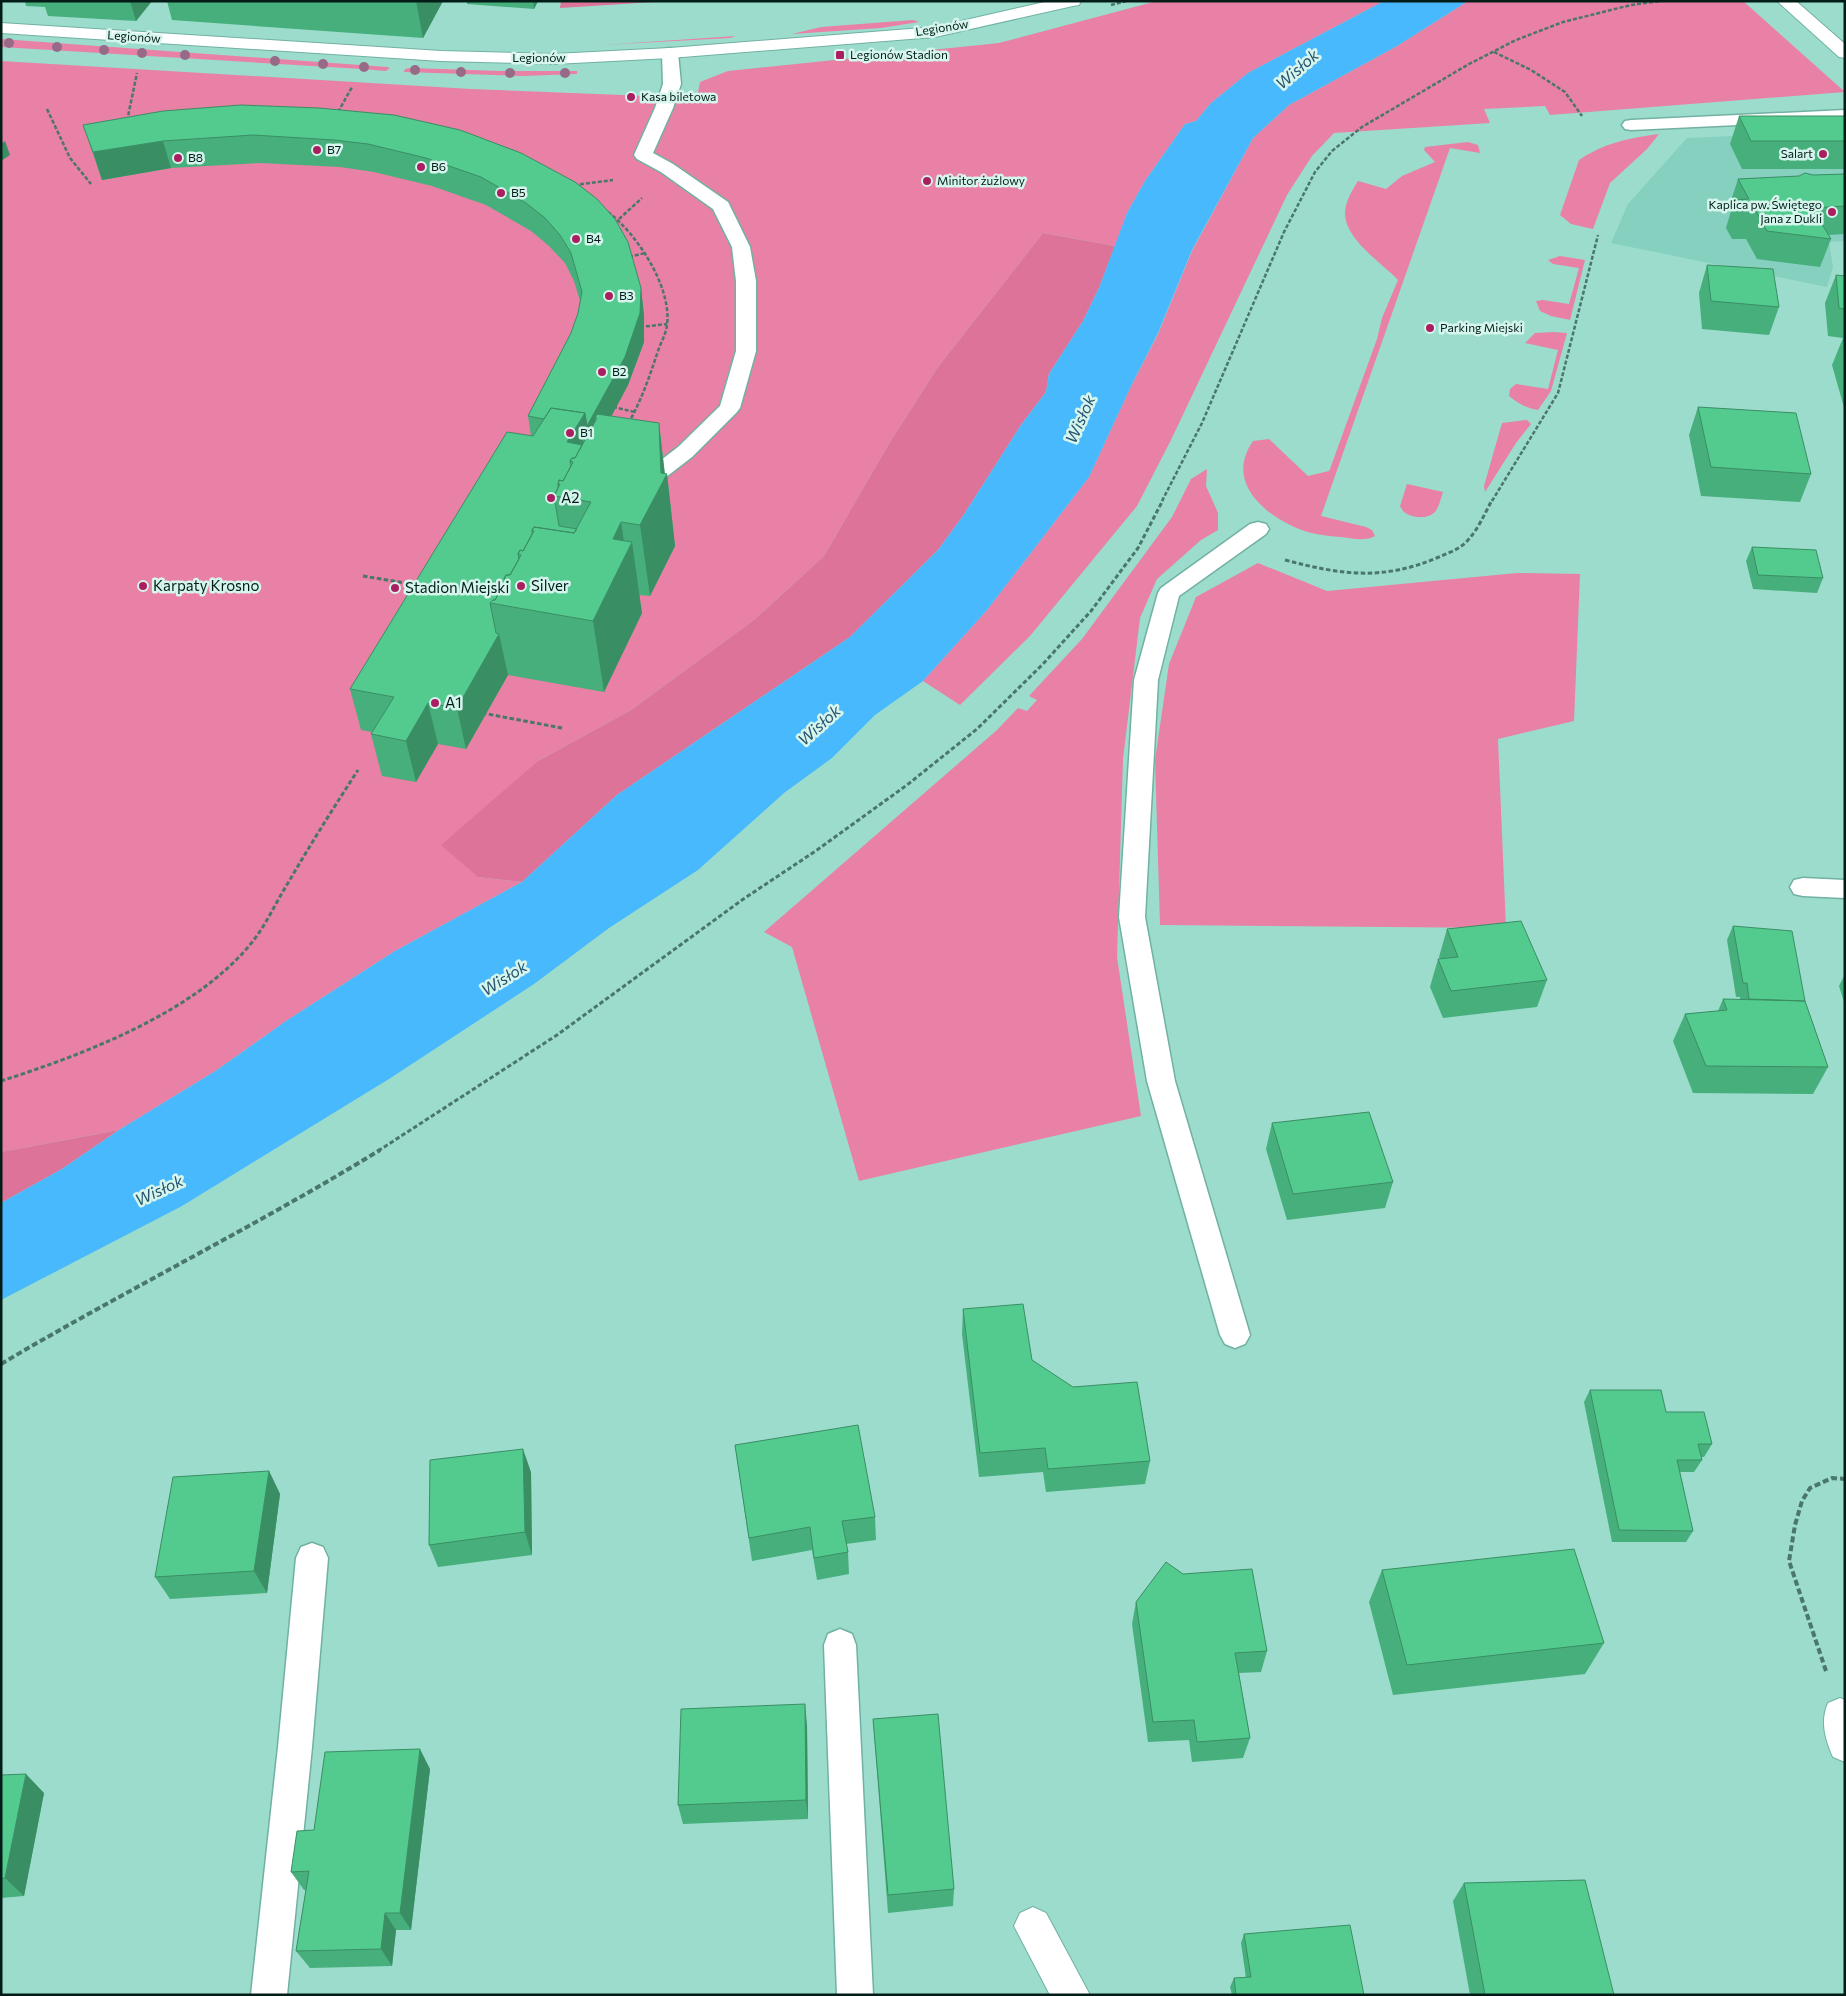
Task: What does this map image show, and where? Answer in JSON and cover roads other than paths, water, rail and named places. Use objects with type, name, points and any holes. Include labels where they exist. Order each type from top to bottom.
[{"type":"main road","name":"Legionów","points":[[1,28],[441,56],[554,59],[670,53],[935,32],[1073,1]]},
{"type":"main road","points":[[1785,1],[1845,54]]},
{"type":"main road","points":[[1033,1926],[1071,1995]]},
{"type":"lane","points":[[650,478],[685,452],[730,408],[746,350],[746,281],[742,247],[721,206],[667,168],[643,155],[664,108],[672,84],[670,53]]},
{"type":"lane","points":[[1631,124],[1845,114]]},
{"type":"lane","points":[[1234,1335],[1162,1081],[1132,917],[1146,680],[1170,593],[1258,529]]},
{"type":"lane","points":[[1803,887],[1845,889]]},
{"type":"lane","points":[[269,1995],[295,1747],[312,1558]]},
{"type":"lane","points":[[840,1644],[855,1995]]},
{"type":"water","name":"Wisłok","points":[[1384,1],[1468,1],[1397,46],[1289,105],[1253,138],[1192,250],[1158,333],[1089,477],[987,610],[923,681],[875,715],[832,758],[784,793],[698,870],[609,928],[534,984],[389,1079],[182,1206],[1,1300],[1,1203],[62,1169],[119,1130],[217,1070],[286,1021],[395,951],[522,882],[617,795],[850,637],[938,550],[963,516],[1021,425],[1046,392],[1049,374],[1083,321],[1099,288],[1127,213],[1145,181],[1185,124],[1196,121],[1211,103],[1248,73]]},
{"type":"place","name":"Legionów Stadion","points":[[840,55]]},
{"type":"place","name":"Kasa biletowa","points":[[631,97]]},
{"type":"place","name":"B7","points":[[317,150]]},
{"type":"place","name":"Salart","points":[[1823,154]]},
{"type":"place","name":"B8","points":[[178,158]]},
{"type":"place","name":"B6","points":[[421,167]]},
{"type":"place","name":"Minitor żużlowy","points":[[927,181]]},
{"type":"place","name":"B5","points":[[501,193]]},
{"type":"place","name":"Kaplica pw. Świętego Jana z Dukli","points":[[1832,212]]},
{"type":"place","name":"B4","points":[[576,239]]},
{"type":"place","name":"B3","points":[[609,296]]},
{"type":"place","name":"Parking Miejski","points":[[1430,328]]},
{"type":"place","name":"B2","points":[[602,372]]},
{"type":"place","name":"B1","points":[[570,433]]},
{"type":"place","name":"A2","points":[[551,498]]},
{"type":"place","name":"Karpaty Krosno","points":[[143,586]]},
{"type":"place","name":"Silver","points":[[521,586]]},
{"type":"place","name":"Stadion Miejski","points":[[395,588]]},
{"type":"place","name":"A1","points":[[435,703]]}]
